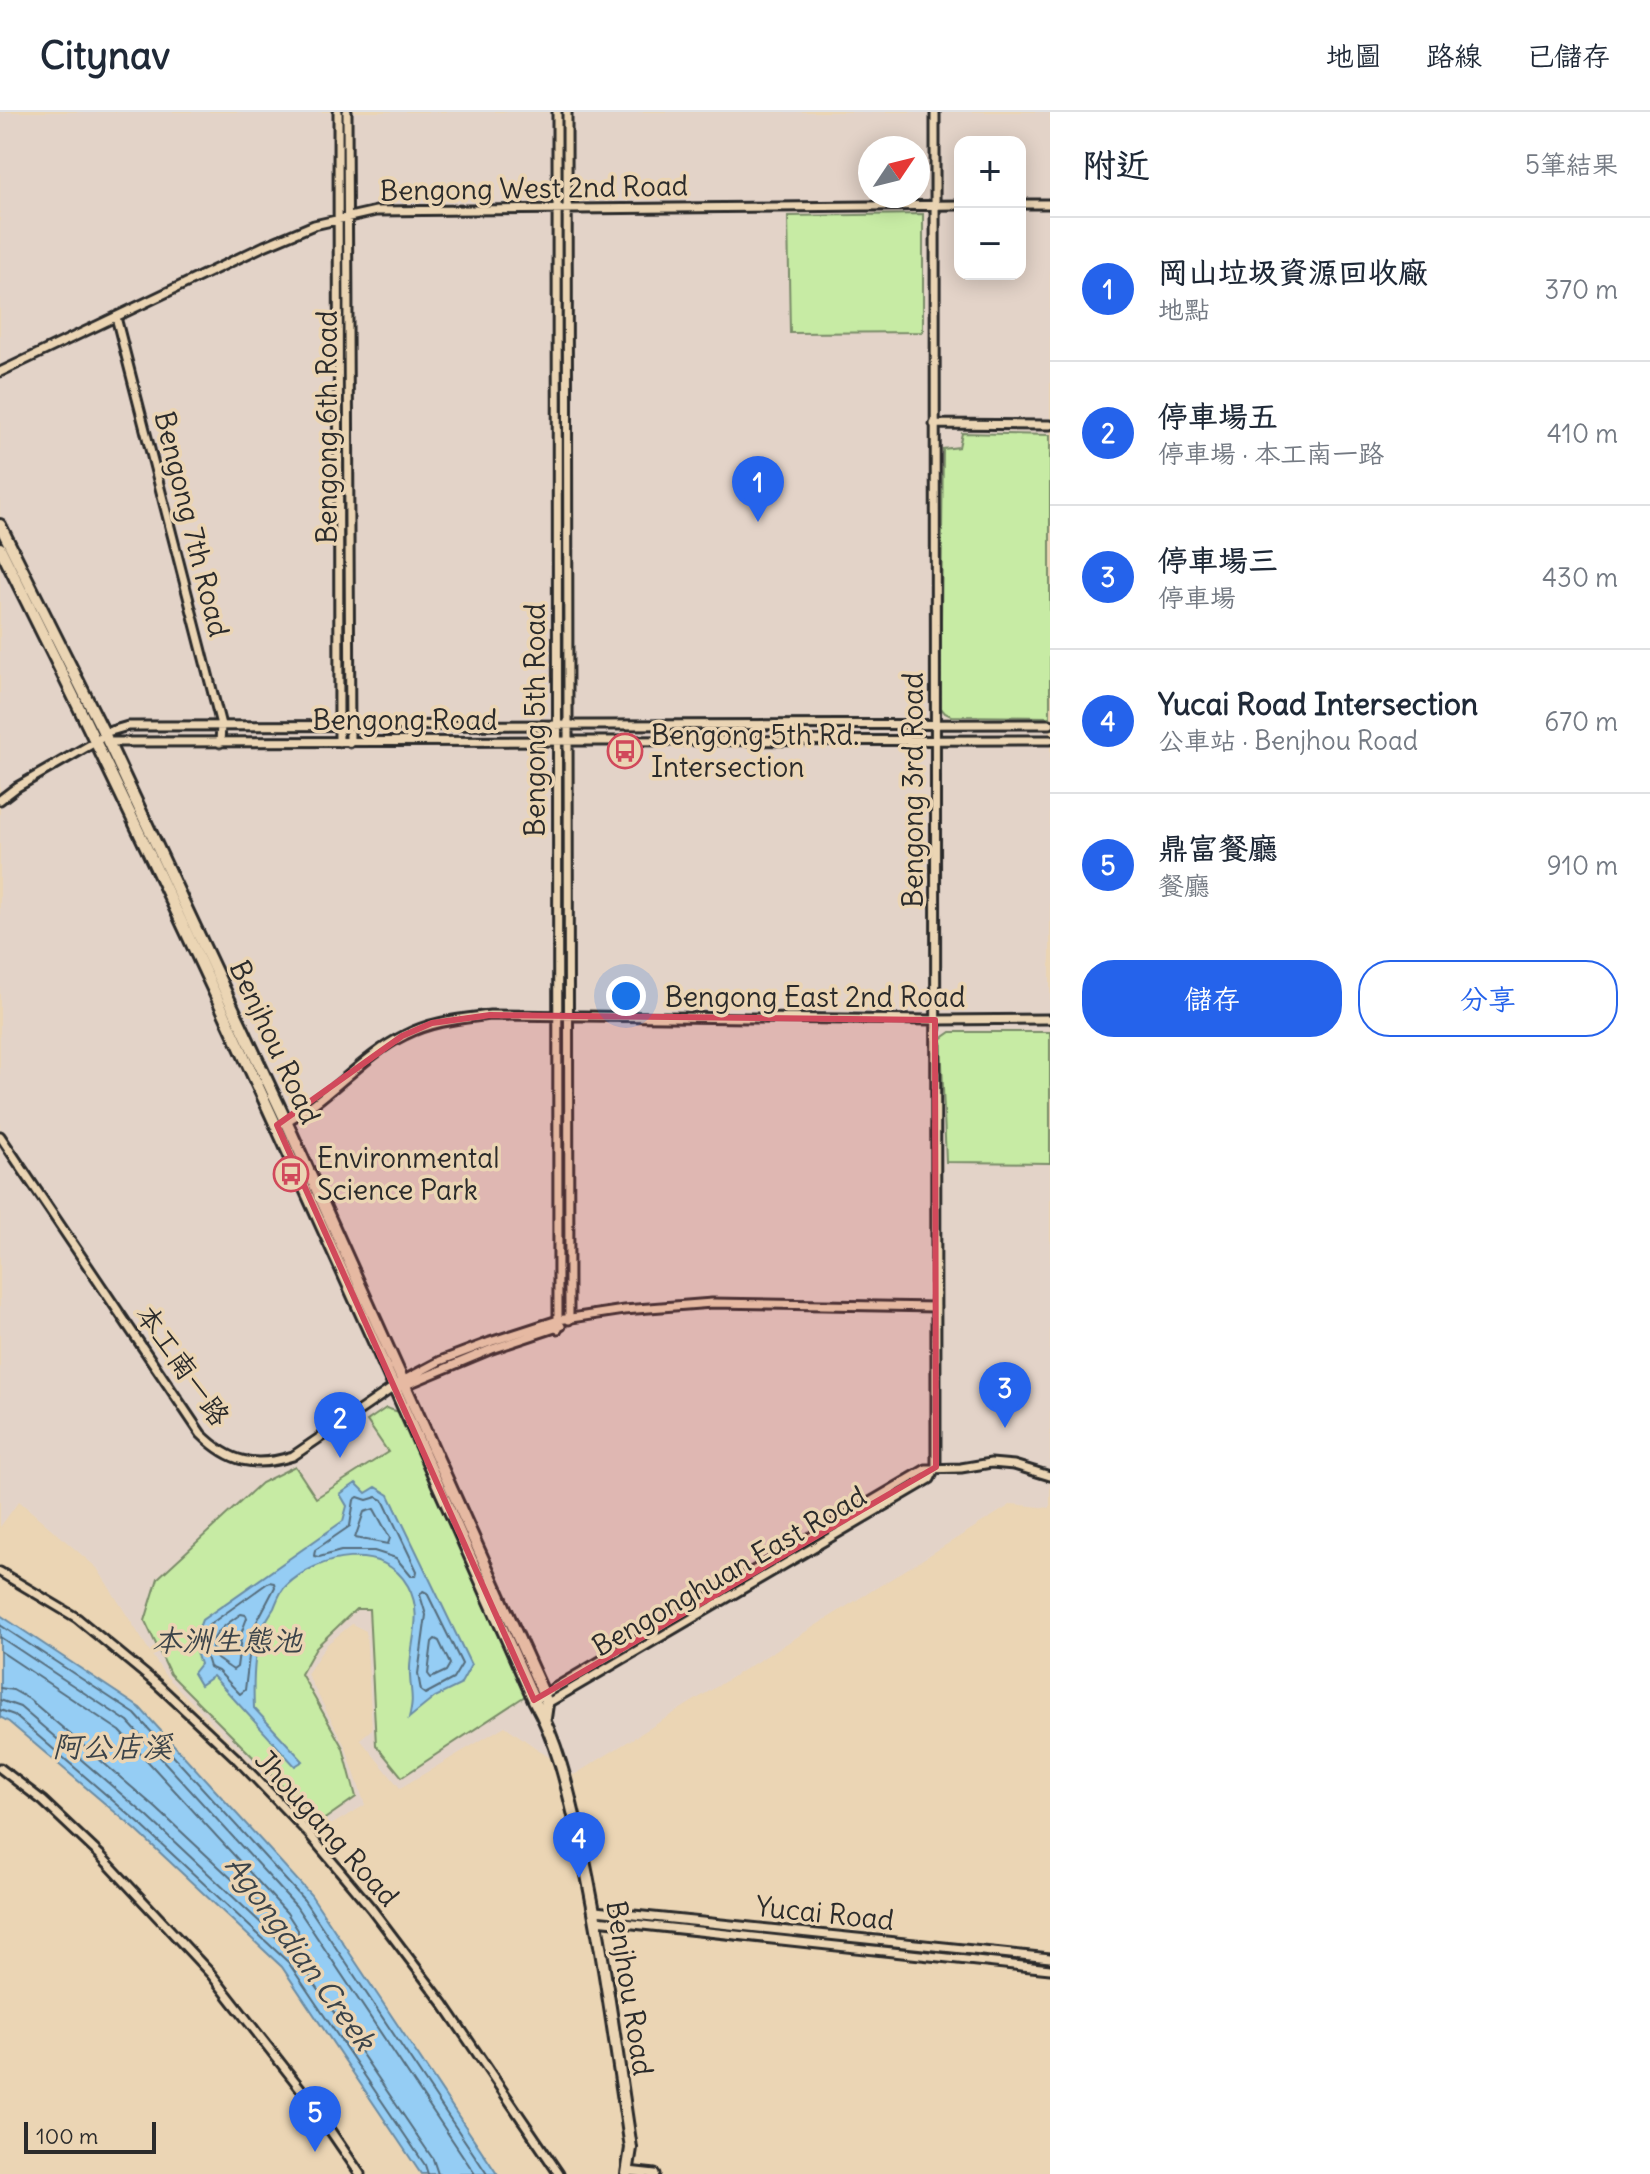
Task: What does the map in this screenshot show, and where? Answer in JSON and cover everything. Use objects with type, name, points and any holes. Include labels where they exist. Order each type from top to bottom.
[{"type":"main road","name":"Benjhou Road","points":[[0,525],[103,739],[402,1384],[542,1705],[568,1788],[595,1915],[631,2148],[627,2173]]},
{"type":"main road","name":"Benjhou Road","points":[[0,548],[103,739]]},
{"type":"street","name":"Bengong 6th Road","points":[[338,112],[339,742]]},
{"type":"street","name":"Bengong 6th Road","points":[[347,112],[350,743]]},
{"type":"street","name":"Bengong 5th Road","points":[[557,112],[558,1324]]},
{"type":"street","name":"Bengong 5th Road","points":[[567,112],[569,1320]]},
{"type":"street","name":"Bengong 3rd Road","points":[[935,112],[936,1467]]},
{"type":"street","points":[[1026,204],[1050,204]]},
{"type":"street","name":"Bengong West 2nd Road","points":[[0,372],[264,246],[314,225],[376,211],[954,205]]},
{"type":"street","name":"Bengong 7th Road","points":[[116,317],[221,725],[220,743]]},
{"type":"street","points":[[934,424],[1050,425]]},
{"type":"street","name":"Bengong Road","points":[[103,739],[128,726],[1050,724]]},
{"type":"street","name":"Bengong Road","points":[[103,739],[220,743],[935,738],[1050,740]]},
{"type":"street","points":[[0,800],[17,787],[103,739]]},
{"type":"street","name":"Bengong East 2nd Road","points":[[282,1123],[302,1113],[402,1036],[432,1023],[490,1015],[1050,1019]]},
{"type":"street","name":"本工南一路","points":[[0,1136],[201,1434],[215,1448],[255,1463],[293,1456],[402,1384],[569,1320],[624,1310],[712,1303],[936,1307]]},
{"type":"street","points":[[936,1467],[961,1468],[991,1463],[1014,1465],[1050,1476]]},
{"type":"street","name":"Bengonghuan East Road","points":[[542,1705],[930,1479],[936,1467]]},
{"type":"street","name":"Jhougang Road","points":[[0,1572],[77,1618],[157,1684],[236,1758],[309,1834],[371,1908],[443,2003],[559,2174]]},
{"type":"street","points":[[0,1768],[43,1801],[100,1855],[211,1974],[300,2087],[360,2174]]},
{"type":"street","name":"Yucai Road","points":[[595,1915],[1050,1958]]},
{"type":"street","name":"Yucai Road","points":[[595,1915],[1050,1969]]},
{"type":"street","points":[[627,2173],[655,2174]]},
{"type":"highlighted area","points":[[490,1015],[935,1020],[936,1467],[534,1700],[277,1125],[402,1036],[432,1023]]},
{"type":"shaded area","points":[[0,112],[1050,112],[1050,1508],[1012,1504],[574,1775],[505,1726],[400,1788],[360,1739],[372,1729],[366,1631],[352,1624],[326,1645],[307,1674],[346,1748],[365,1805],[319,1832],[164,1674],[97,1568],[19,1501],[0,1527]]},
{"type":"green space","points":[[923,214],[923,332],[790,333],[788,216]]},
{"type":"green space","points":[[962,433],[1050,435],[1050,717],[951,716],[940,707],[943,449],[959,447]]},
{"type":"green space","points":[[951,1032],[1050,1032],[1050,1163],[946,1162],[941,1039]]},
{"type":"green space","points":[[386,1408],[399,1412],[525,1696],[402,1777],[376,1745],[369,1609],[356,1609],[316,1647],[301,1674],[343,1748],[356,1797],[319,1823],[170,1674],[145,1621],[158,1578],[261,1483],[295,1466],[316,1498],[388,1452],[367,1421]]},
{"type":"water","name":"本洲生態池","points":[[356,1483],[366,1493],[376,1487],[389,1495],[471,1665],[460,1685],[435,1697],[409,1718],[412,1701],[410,1665],[416,1620],[408,1586],[397,1572],[367,1558],[332,1561],[299,1575],[282,1591],[262,1628],[254,1681],[254,1708],[303,1761],[295,1766],[213,1676],[200,1685],[193,1673],[200,1664],[193,1643],[202,1620],[343,1521],[347,1506],[340,1494]]},
{"type":"water","name":"阿公店溪","points":[[0,1615],[140,1708],[311,1895],[497,2174],[421,2174],[282,1967],[136,1830],[0,1717]]},
{"type":"place","name":"岡山垃圾資源回收廠","points":[[758,522]]},
{"type":"place","name":"Bengong 5th Rd. Intersection","points":[[625,751]]},
{"type":"place","name":"Environmental Science Park","points":[[291,1174]]},
{"type":"place","name":"停車場三","points":[[1005,1428]]},
{"type":"place","name":"停車場五","points":[[340,1458]]},
{"type":"place","name":"Yucai Road Intersection","points":[[579,1878]]},
{"type":"place","name":"鼎富餐廳","points":[[315,2152]]},
{"type":"water label","name":"Agongdian Creek","points":[[300,1953]]}]
